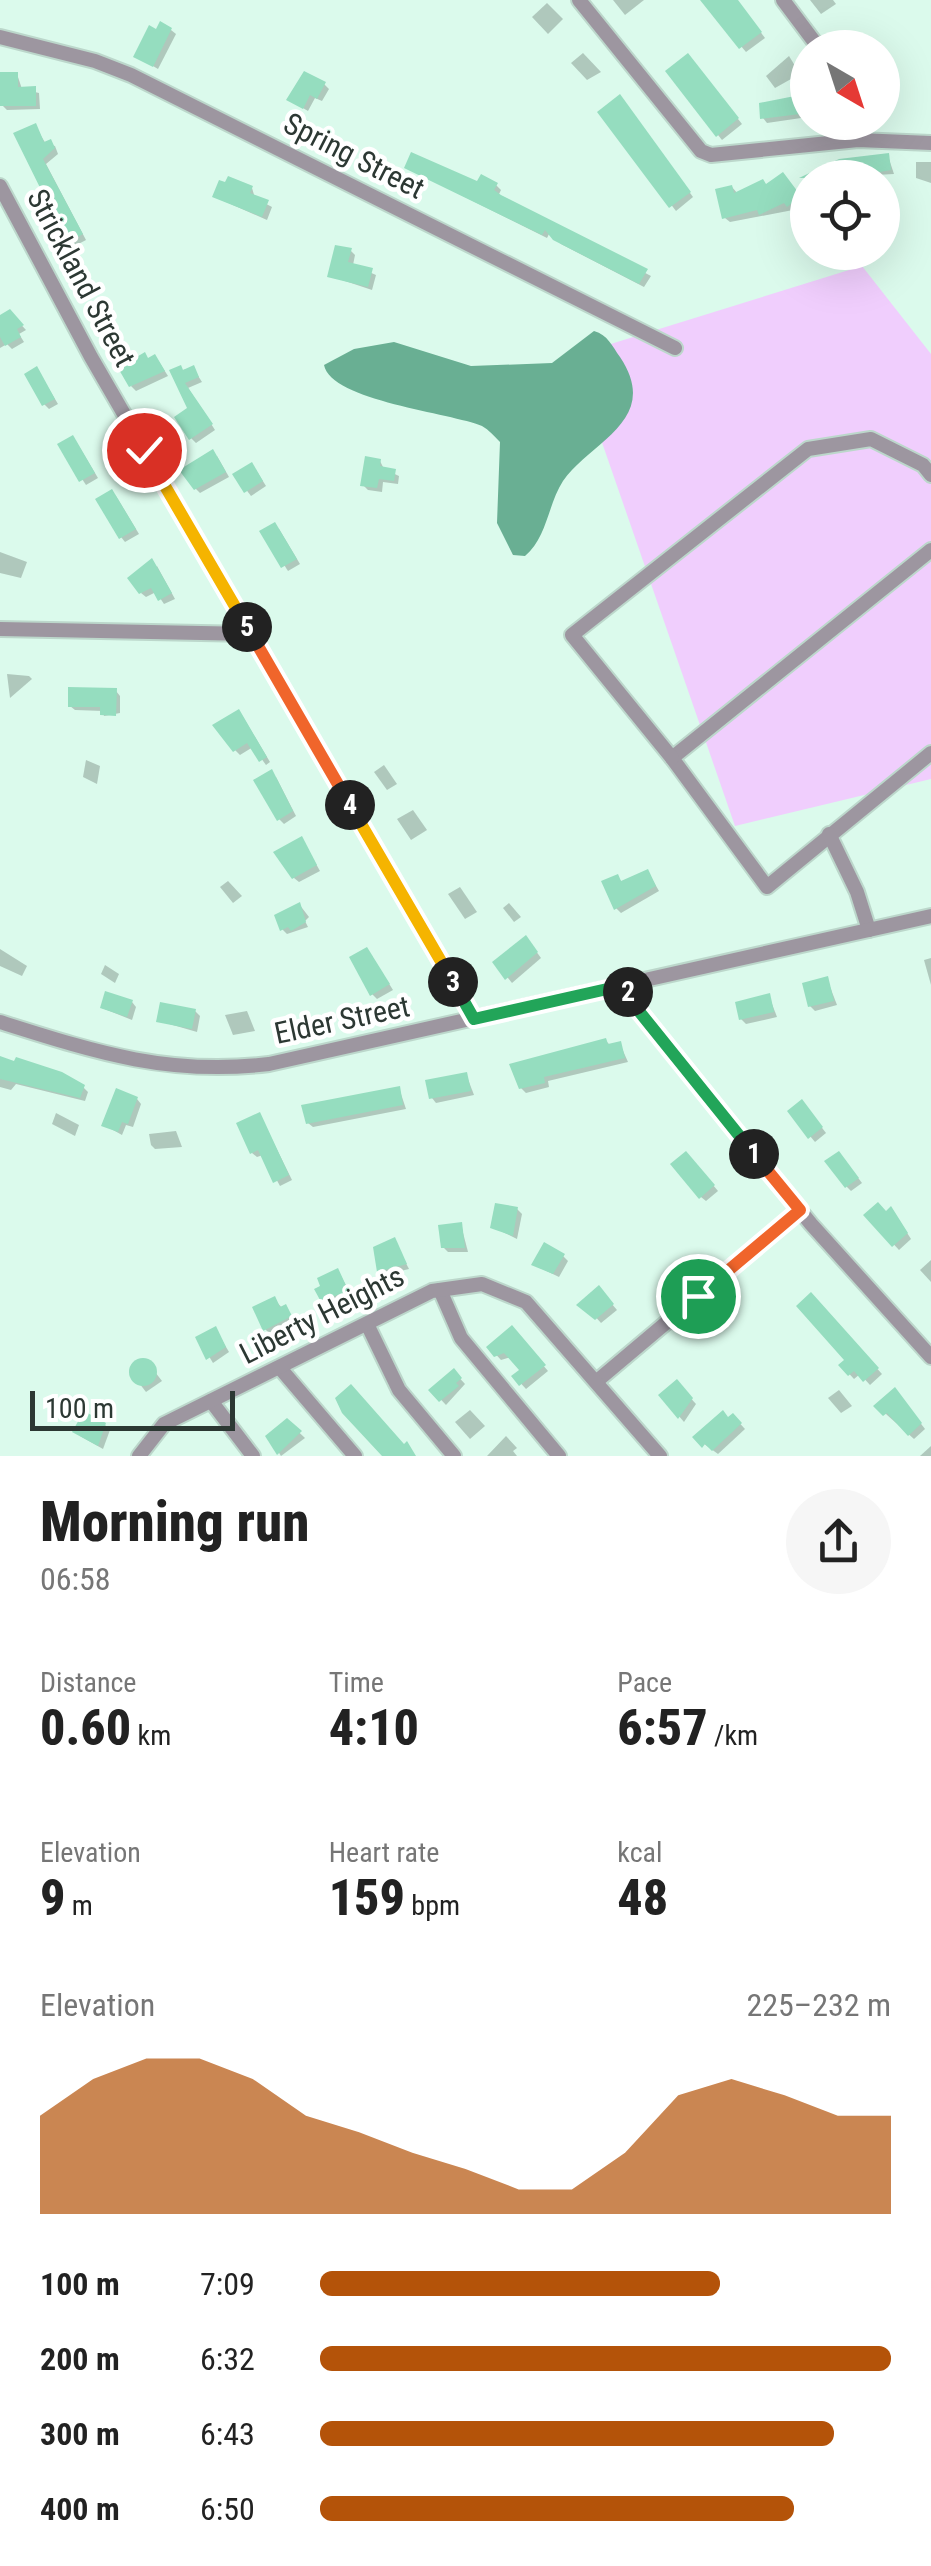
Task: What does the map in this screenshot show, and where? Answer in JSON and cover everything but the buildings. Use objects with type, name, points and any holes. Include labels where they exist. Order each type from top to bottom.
[{"type":"street","points":[[579,0],[700,151],[719,156],[879,140]]},
{"type":"street","points":[[782,0],[805,30]]},
{"type":"street","name":"Spring Street","points":[[0,38],[95,61],[132,75],[675,348]]},
{"type":"street","points":[[900,140],[931,143]]},
{"type":"street","name":"Strickland Street","points":[[0,186],[90,357],[474,1019]]},
{"type":"street","points":[[931,475],[923,465],[871,438],[808,449],[572,635],[672,758],[767,887],[931,752]]},
{"type":"street","points":[[672,758],[931,550]]},
{"type":"street","points":[[0,629],[251,634]]},
{"type":"street","points":[[829,834],[857,892],[869,930]]},
{"type":"street","name":"Elder Street","points":[[0,1022],[114,1058],[154,1066],[220,1069],[269,1064],[931,916]]},
{"type":"street","points":[[625,985],[634,1005],[800,1210],[931,1357]]},
{"type":"street","points":[[597,1382],[800,1210]]},
{"type":"street","name":"Liberty Heights","points":[[139,1456],[164,1424],[440,1290],[482,1284],[526,1302],[660,1456]]},
{"type":"street","points":[[440,1290],[461,1338],[559,1456]]},
{"type":"street","points":[[368,1326],[399,1390],[454,1456]]},
{"type":"street","points":[[280,1368],[356,1456]]},
{"type":"street","points":[[211,1401],[253,1456]]},
{"type":"shaded area","points":[[849,270],[865,270],[931,354],[931,779],[735,826],[572,356]]},
{"type":"shaded area","points":[[594,331],[606,338],[620,357],[631,379],[633,397],[618,428],[563,481],[538,540],[525,556],[513,555],[497,523],[500,442],[491,433],[467,421],[369,397],[347,388],[324,365],[354,349],[394,342],[471,366],[552,363]]},
{"type":"route","points":[[144,450],[474,1019],[625,985],[634,1005],[800,1210],[698,1296]]}]
